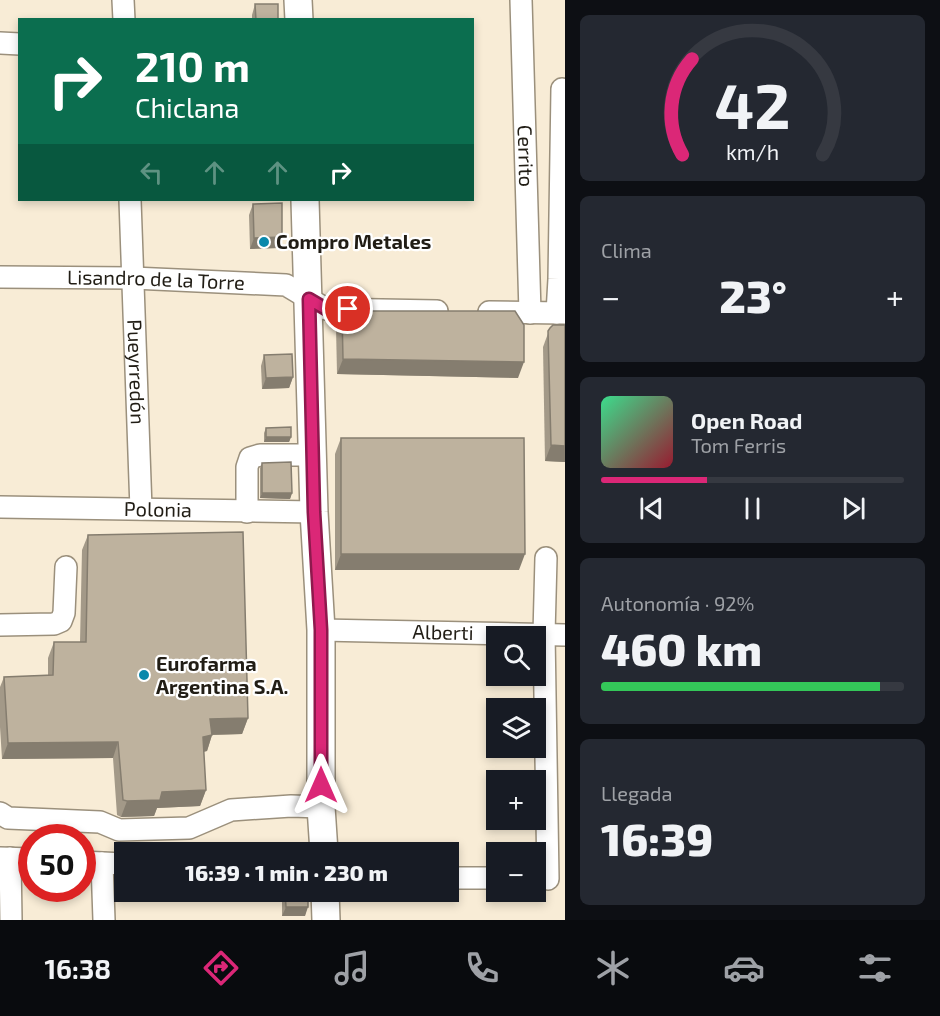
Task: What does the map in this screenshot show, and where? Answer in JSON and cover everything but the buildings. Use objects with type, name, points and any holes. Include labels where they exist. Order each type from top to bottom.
[{"type":"main road","points":[[298,0],[299,18]]},
{"type":"main road","points":[[305,201],[314,512],[321,630],[321,807],[323,842]]},
{"type":"main road","points":[[325,902],[326,920]]},
{"type":"street","points":[[123,0],[124,18]]},
{"type":"street","name":"Cerrito","points":[[521,0],[530,313]]},
{"type":"street","points":[[0,43],[18,44]]},
{"type":"street","points":[[561,313],[559,279],[562,89]]},
{"type":"street","name":"Pueyrredón","points":[[130,201],[141,509]]},
{"type":"street","name":"Lisandro de la Torre","points":[[0,277],[133,278],[286,285],[326,309],[561,313]]},
{"type":"street","points":[[247,512],[247,467],[250,458],[260,455],[313,455]]},
{"type":"street","name":"Polonia","points":[[0,507],[314,512]]},
{"type":"street","points":[[546,558],[555,634],[549,879]]},
{"type":"street","points":[[0,625],[54,624],[61,621],[64,613],[66,567]]},
{"type":"street","name":"Alberti","points":[[321,630],[555,634]]},
{"type":"street","points":[[0,813],[8,818],[100,822],[119,830],[189,828],[231,810],[291,806],[321,807]]},
{"type":"street","points":[[5,858],[11,920]]},
{"type":"street","points":[[96,863],[114,864]]},
{"type":"street","points":[[459,878],[486,878]]},
{"type":"street","points":[[96,882],[104,920]]},
{"type":"place","name":"Compro Metales","points":[[264,242]]},
{"type":"place","name":"Eurofarma Argentina S.A.","points":[[144,675]]},
{"type":"route","points":[[321,785],[321,630],[314,512],[309,299],[326,309],[348,309]]}]
